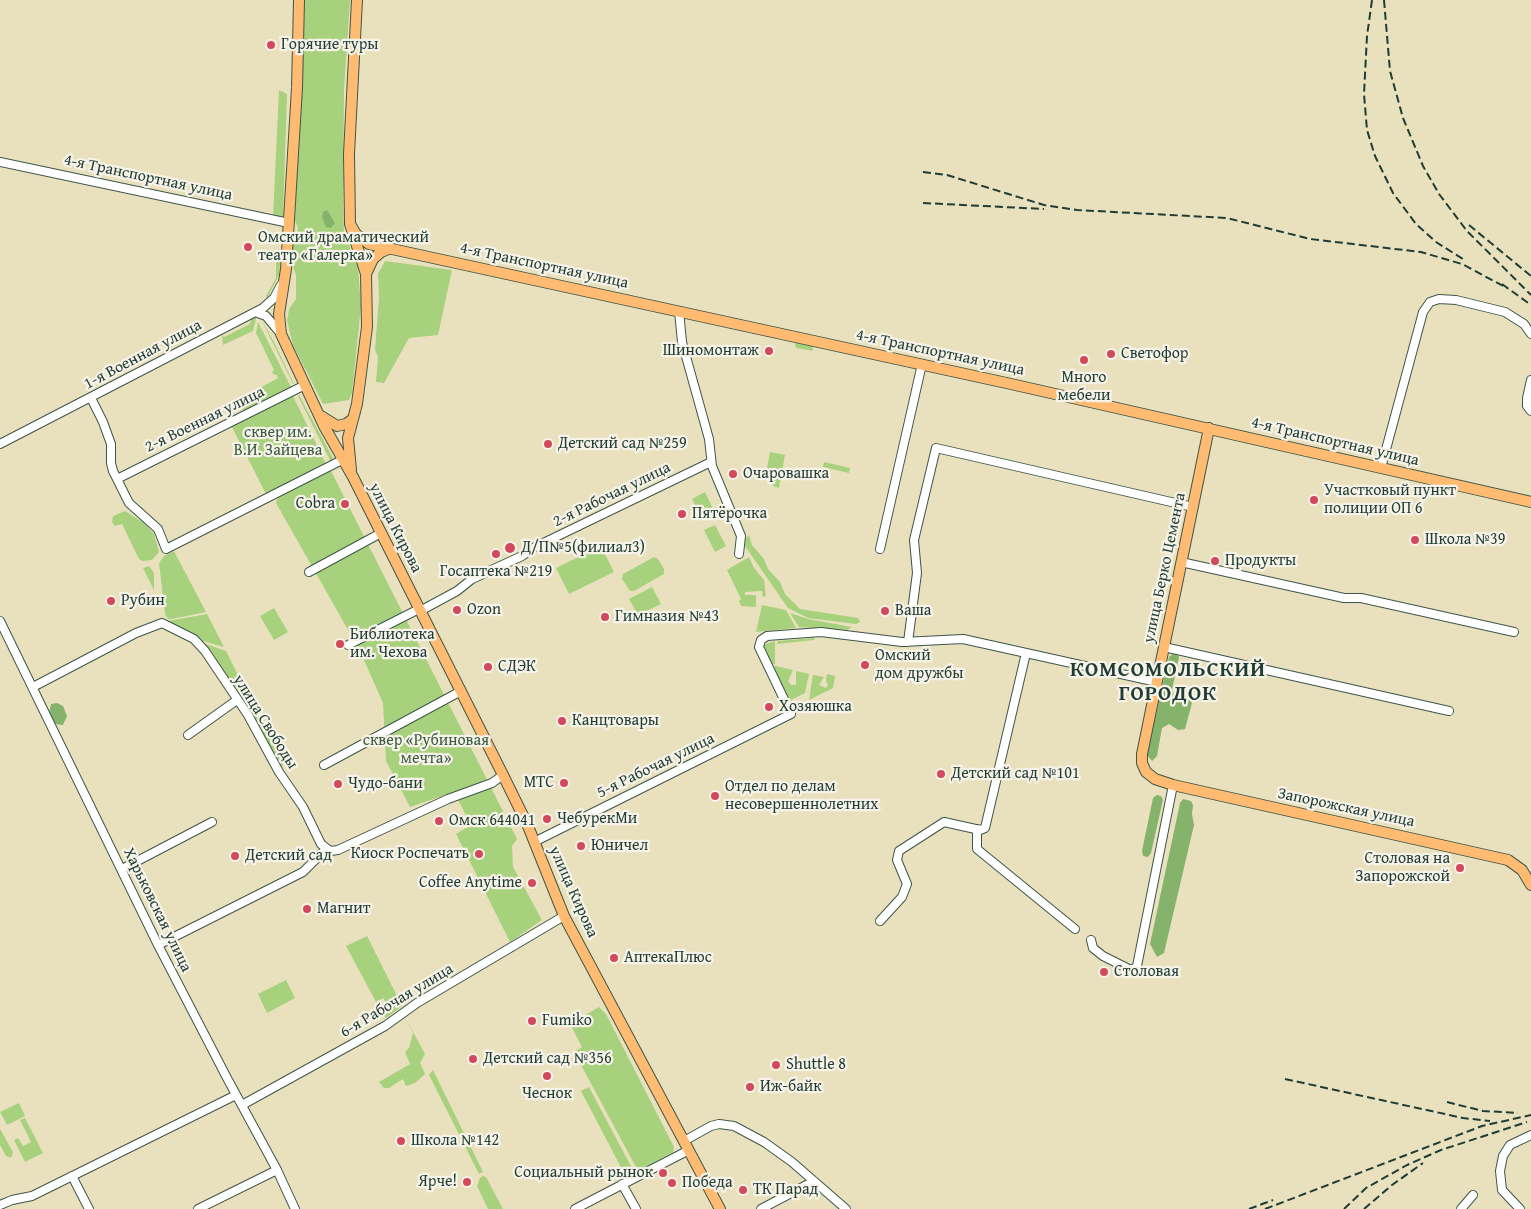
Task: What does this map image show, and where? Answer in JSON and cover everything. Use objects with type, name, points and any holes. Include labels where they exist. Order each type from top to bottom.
[{"type":"main road","points":[[281,334],[279,314],[285,277],[289,223],[299,0]]},
{"type":"main road","name":"улица Кирова","points":[[353,476],[348,447],[362,374],[367,327],[366,274],[350,224],[350,144],[357,0]]},
{"type":"main road","name":"4-я Транспортная улица","points":[[350,224],[362,240],[369,244],[922,364],[1531,502]]},
{"type":"main road","points":[[366,274],[373,259],[391,248]]},
{"type":"main road","name":"улица Кирова","points":[[281,334],[318,413],[342,460],[353,476],[503,775],[534,842],[564,916],[720,1209]]},
{"type":"main road","points":[[318,413],[336,426],[346,424],[352,419]]},
{"type":"main road","name":"улица Берко Цемента","points":[[1146,772],[1142,763],[1142,754],[1209,428]]},
{"type":"main road","name":"Запорожская улица","points":[[1146,772],[1155,779],[1172,785],[1508,860],[1522,870],[1531,885]]},
{"type":"street","name":"4-я Транспортная улица","points":[[0,162],[289,223]]},
{"type":"street","name":"1-я Военная улица","points":[[0,444],[255,312],[274,298],[285,277]]},
{"type":"street","points":[[1380,468],[1423,312],[1430,302],[1439,299],[1456,300],[1505,312],[1524,324],[1531,334]]},
{"type":"street","points":[[679,311],[682,342],[701,406],[712,462],[741,536],[739,554]]},
{"type":"street","points":[[255,312],[266,316],[281,334]]},
{"type":"street","points":[[880,549],[922,364]]},
{"type":"street","points":[[1531,380],[1527,406],[1531,411]]},
{"type":"street","name":"2-я Военная улица","points":[[117,479],[305,385]]},
{"type":"street","points":[[91,398],[111,444],[111,463],[117,479],[129,503],[158,529],[166,549],[342,460]]},
{"type":"street","points":[[1157,682],[963,639],[908,642],[917,573],[914,540],[936,448],[1193,507]]},
{"type":"street","name":"2-я Рабочая улица","points":[[348,645],[457,591],[472,579],[522,556],[535,546],[712,462]]},
{"type":"street","points":[[309,572],[381,533]]},
{"type":"street","points":[[1182,562],[1344,598],[1361,598],[1514,632]]},
{"type":"street","name":"Харьковская улица","points":[[0,621],[158,944],[277,1170],[295,1209]]},
{"type":"street","name":"улица Свободы","points":[[33,686],[136,634],[162,623],[200,644],[248,715],[279,772],[298,798],[321,844],[330,851]]},
{"type":"street","name":"5-я Рабочая улица","points":[[534,842],[791,714],[759,647],[760,640],[768,636],[800,632],[821,632],[908,642]]},
{"type":"street","points":[[1164,646],[1450,711]]},
{"type":"street","points":[[880,921],[902,897],[906,884],[897,860],[899,851],[944,822],[977,829],[985,828],[1026,653]]},
{"type":"street","points":[[324,765],[461,691]]},
{"type":"street","points":[[188,735],[237,700]]},
{"type":"street","points":[[158,944],[303,872],[319,856],[338,850],[448,799],[492,783],[503,775]]},
{"type":"street","points":[[1091,940],[1093,948],[1103,956],[1123,967],[1134,969],[1138,961],[1172,785]]},
{"type":"street","points":[[122,869],[212,822]]},
{"type":"street","points":[[977,829],[977,849],[1075,929]]},
{"type":"street","name":"6-я Рабочая улица","points":[[242,1105],[377,1031],[417,1003],[564,916]]},
{"type":"street","points":[[0,1205],[12,1200],[32,1196],[236,1095]]},
{"type":"street","points":[[575,1209],[622,1184],[686,1145],[711,1126],[719,1124],[734,1126],[764,1142],[846,1209]]},
{"type":"street","points":[[1520,1209],[1502,1190],[1500,1182],[1503,1156],[1510,1146],[1531,1136]]},
{"type":"street","points":[[198,1209],[277,1170]]},
{"type":"street","points":[[72,1176],[89,1209]]},
{"type":"street","points":[[761,1209],[814,1181]]},
{"type":"street","points":[[622,1184],[636,1209]]},
{"type":"street","points":[[1460,1209],[1474,1195]]},
{"type":"green space","points":[[302,0],[350,0],[344,90],[344,232],[358,268],[361,306],[352,393],[349,400],[323,404],[293,345],[287,321],[289,309],[296,299],[296,275],[292,264],[293,241],[297,236],[298,228],[295,221]]},
{"type":"green space","points":[[279,90],[287,94],[283,217],[279,219],[273,217]]},
{"type":"green space","points":[[327,210],[335,223],[331,228],[326,227],[322,217],[323,212]]},
{"type":"green space","points":[[276,252],[279,252],[281,256],[279,275],[267,298],[266,296],[276,278]]},
{"type":"green space","points":[[385,261],[452,270],[438,335],[409,338],[384,383],[376,382],[378,357],[375,350],[379,298],[378,274]]},
{"type":"green space","points":[[255,316],[253,331],[223,345],[222,335],[224,337],[250,324],[251,319]]},
{"type":"green space","points":[[260,317],[274,342],[294,384],[293,384]]},
{"type":"green space","points":[[258,322],[292,389],[245,412],[241,408],[239,399],[278,378],[272,372],[274,370],[256,333]]},
{"type":"green space","points":[[799,341],[812,345],[813,351],[796,348],[795,344]]},
{"type":"green space","name":"сквер им. В.И. Зайцева","points":[[293,396],[326,464],[267,496],[231,425]]},
{"type":"green space","points":[[298,396],[333,458],[331,462]]},
{"type":"green space","points":[[770,452],[785,455],[779,488],[773,486],[767,468]]},
{"type":"green space","points":[[824,462],[850,468],[849,473],[823,467]]},
{"type":"green space","name":"сквер «Рубиновая мечта»","points":[[330,469],[517,839],[512,846],[513,867],[542,920],[510,942],[456,834],[471,825],[454,792],[410,807],[386,761],[383,703],[360,651],[276,503],[278,498]]},
{"type":"green space","points":[[705,492],[715,513],[702,519],[692,499]]},
{"type":"green space","points":[[125,511],[144,523],[154,534],[159,552],[152,560],[143,561],[139,559],[122,524],[115,526],[112,522],[113,516]]},
{"type":"green space","points":[[715,525],[726,546],[715,552],[704,530]]},
{"type":"green space","points":[[749,535],[752,545],[764,559],[768,569],[780,582],[785,594],[800,609],[858,618],[860,622],[856,624],[808,618],[788,608],[745,546],[743,541]]},
{"type":"green space","points":[[601,546],[614,572],[569,594],[556,568]]},
{"type":"green space","points":[[174,551],[206,612],[172,619],[168,619],[165,614],[159,563],[164,556]]},
{"type":"green space","points":[[654,557],[658,559],[664,569],[664,574],[634,591],[630,591],[622,579],[623,574]]},
{"type":"green space","points":[[749,557],[754,568],[764,580],[766,596],[763,597],[762,591],[745,592],[745,595],[756,595],[756,607],[741,606],[739,601],[741,599],[727,570]]},
{"type":"green space","points":[[149,566],[154,573],[154,590],[143,568]]},
{"type":"green space","points":[[652,587],[661,604],[638,615],[629,599]]},
{"type":"green space","points":[[762,605],[786,610],[796,628],[756,632]]},
{"type":"green space","points":[[274,608],[288,632],[274,640],[260,616]]},
{"type":"green space","points":[[790,613],[808,619],[852,627],[847,630],[799,627]]},
{"type":"green space","points":[[207,614],[224,647],[196,639],[172,626],[168,621]]},
{"type":"green space","points":[[815,638],[814,640],[777,644],[778,641]]},
{"type":"green space","points":[[775,641],[775,664],[770,665],[763,645]]},
{"type":"green space","points":[[200,642],[226,651],[283,765],[281,770]]},
{"type":"green space","points":[[1175,652],[1179,657],[1172,690],[1175,696],[1189,698],[1192,703],[1185,729],[1178,730],[1169,724],[1162,728],[1157,756],[1152,761],[1147,755],[1169,657]]},
{"type":"green space","points":[[776,666],[793,670],[788,681],[791,685],[796,685],[796,671],[809,674],[805,693],[787,700],[770,667]]},
{"type":"green space","points":[[827,674],[835,676],[833,688],[809,700],[813,675],[824,677],[819,685],[826,688],[828,685],[826,680]]},
{"type":"green space","points":[[57,703],[63,706],[67,716],[63,725],[55,724],[49,713],[51,704]]},
{"type":"green space","points":[[1157,795],[1161,796],[1163,800],[1151,853],[1148,857],[1143,856],[1142,851],[1153,798]]},
{"type":"green space","points":[[1183,799],[1191,801],[1193,805],[1194,825],[1164,953],[1157,957],[1150,944],[1180,803]]},
{"type":"green space","points":[[367,936],[402,1006],[386,1018],[384,1016],[390,1010],[383,998],[376,1002],[346,946]]},
{"type":"green space","points":[[286,980],[295,998],[267,1013],[258,994]]},
{"type":"green space","points":[[599,1007],[606,1014],[674,1147],[673,1152],[638,1171],[574,1052],[582,1047],[570,1024]]},
{"type":"green space","points":[[404,1015],[425,1054],[420,1063],[425,1074],[415,1083],[406,1086],[403,1079],[389,1088],[384,1088],[379,1082],[410,1064],[405,1052],[409,1048],[413,1033]]},
{"type":"green space","points":[[433,1070],[483,1172],[479,1174],[429,1075]]},
{"type":"green space","points":[[589,1087],[634,1172],[626,1177],[581,1091]]},
{"type":"green space","points":[[19,1103],[25,1116],[7,1125],[0,1112]]},
{"type":"green space","points":[[25,1118],[43,1153],[25,1162],[14,1140],[18,1138],[23,1146],[31,1142],[20,1120]]},
{"type":"green space","points":[[0,1129],[13,1152],[11,1158],[6,1156],[0,1145]]},
{"type":"green space","points":[[486,1177],[503,1209],[488,1209],[477,1186],[480,1178]]},
{"type":"railway","points":[[1372,0],[1367,36],[1364,94],[1367,130],[1375,156],[1393,193],[1416,224],[1436,242],[1466,261]]},
{"type":"railway","points":[[1384,0],[1390,71],[1403,118],[1423,166],[1439,194],[1467,231],[1531,295]]},
{"type":"railway","points":[[923,172],[947,175],[1044,205],[1077,210],[1227,218],[1310,239],[1421,252],[1462,264],[1507,288]]},
{"type":"railway","points":[[923,203],[1044,209]]},
{"type":"railway","points":[[1469,225],[1531,276]]},
{"type":"railway","points":[[1502,284],[1531,305]]},
{"type":"railway","points":[[1285,1079],[1463,1118],[1490,1121]]},
{"type":"railway","points":[[1447,1102],[1483,1111],[1518,1113]]},
{"type":"railway","points":[[1265,1209],[1482,1126],[1531,1115]]},
{"type":"railway","points":[[1344,1209],[1366,1188],[1407,1165],[1441,1150],[1527,1122]]},
{"type":"railway","points":[[1364,1209],[1392,1185],[1423,1163]]},
{"type":"railway","points":[[1249,1209],[1273,1200]]},
{"type":"place","name":"Горячие туры","points":[[271,45]]},
{"type":"place","name":"Омский драматический театр «Галерка»","points":[[248,247]]},
{"type":"place","name":"Шиномонтаж","points":[[769,351]]},
{"type":"place","name":"Светофор","points":[[1111,354]]},
{"type":"place","name":"Много мебели","points":[[1084,360]]},
{"type":"place","name":"Детский сад №259","points":[[548,444]]},
{"type":"place","name":"Очаровашка","points":[[733,474]]},
{"type":"place","name":"Участковый пункт полиции ОП 6","points":[[1314,500]]},
{"type":"place","name":"Cobra","points":[[345,504]]},
{"type":"place","name":"Пятёрочка","points":[[682,514]]},
{"type":"place","name":"Школа №39","points":[[1415,540]]},
{"type":"place","name":"Д/П№5(филиал3)","points":[[510,548]]},
{"type":"place","name":"Госаптека №219","points":[[496,554]]},
{"type":"place","name":"Продукты","points":[[1215,561]]},
{"type":"place","name":"Рубин","points":[[111,601]]},
{"type":"place","name":"Ozon","points":[[457,610]]},
{"type":"place","name":"Ваша","points":[[885,611]]},
{"type":"place","name":"Гимназия №43","points":[[605,617]]},
{"type":"place","name":"Библиотека им. Чехова","points":[[340,644]]},
{"type":"place","name":"Омский дом дружбы","points":[[865,665]]},
{"type":"place","name":"СДЭК","points":[[488,667]]},
{"type":"place","name":"Хозяюшка","points":[[769,707]]},
{"type":"place","name":"Канцтовары","points":[[562,721]]},
{"type":"place","name":"Детский сад №101","points":[[941,774]]},
{"type":"place","name":"МТС","points":[[564,783]]},
{"type":"place","name":"Чудо-бани","points":[[338,784]]},
{"type":"place","name":"Отдел по делам несовершеннолетних","points":[[715,796]]},
{"type":"place","name":"ЧебурекМи","points":[[547,819]]},
{"type":"place","name":"Омск 644041","points":[[439,821]]},
{"type":"place","name":"Юничел","points":[[581,846]]},
{"type":"place","name":"Киоск Роспечать","points":[[479,854]]},
{"type":"place","name":"Детский сад","points":[[235,856]]},
{"type":"place","name":"Столовая на Запорожской","points":[[1460,868]]},
{"type":"place","name":"Coffee Anytime","points":[[532,883]]},
{"type":"place","name":"Магнит","points":[[307,909]]},
{"type":"place","name":"АптекаПлюс","points":[[614,958]]},
{"type":"place","name":"Столовая","points":[[1104,972]]},
{"type":"place","name":"Fumiko","points":[[532,1021]]},
{"type":"place","name":"Детский сад №356","points":[[473,1059]]},
{"type":"place","name":"Shuttle 8","points":[[776,1065]]},
{"type":"place","name":"Чеснок","points":[[547,1076]]},
{"type":"place","name":"Иж-байк","points":[[750,1087]]},
{"type":"place","name":"Школа №142","points":[[401,1141]]},
{"type":"place","name":"Социальный рынок","points":[[663,1173]]},
{"type":"place","name":"Ярче!","points":[[467,1182]]},
{"type":"place","name":"Победа","points":[[672,1183]]},
{"type":"place","name":"ТК Парад","points":[[743,1190]]},
{"type":"district","name":"КОМСОМОЛЬСКИЙ ГОРОДОК","points":[[1168,683]]}]
